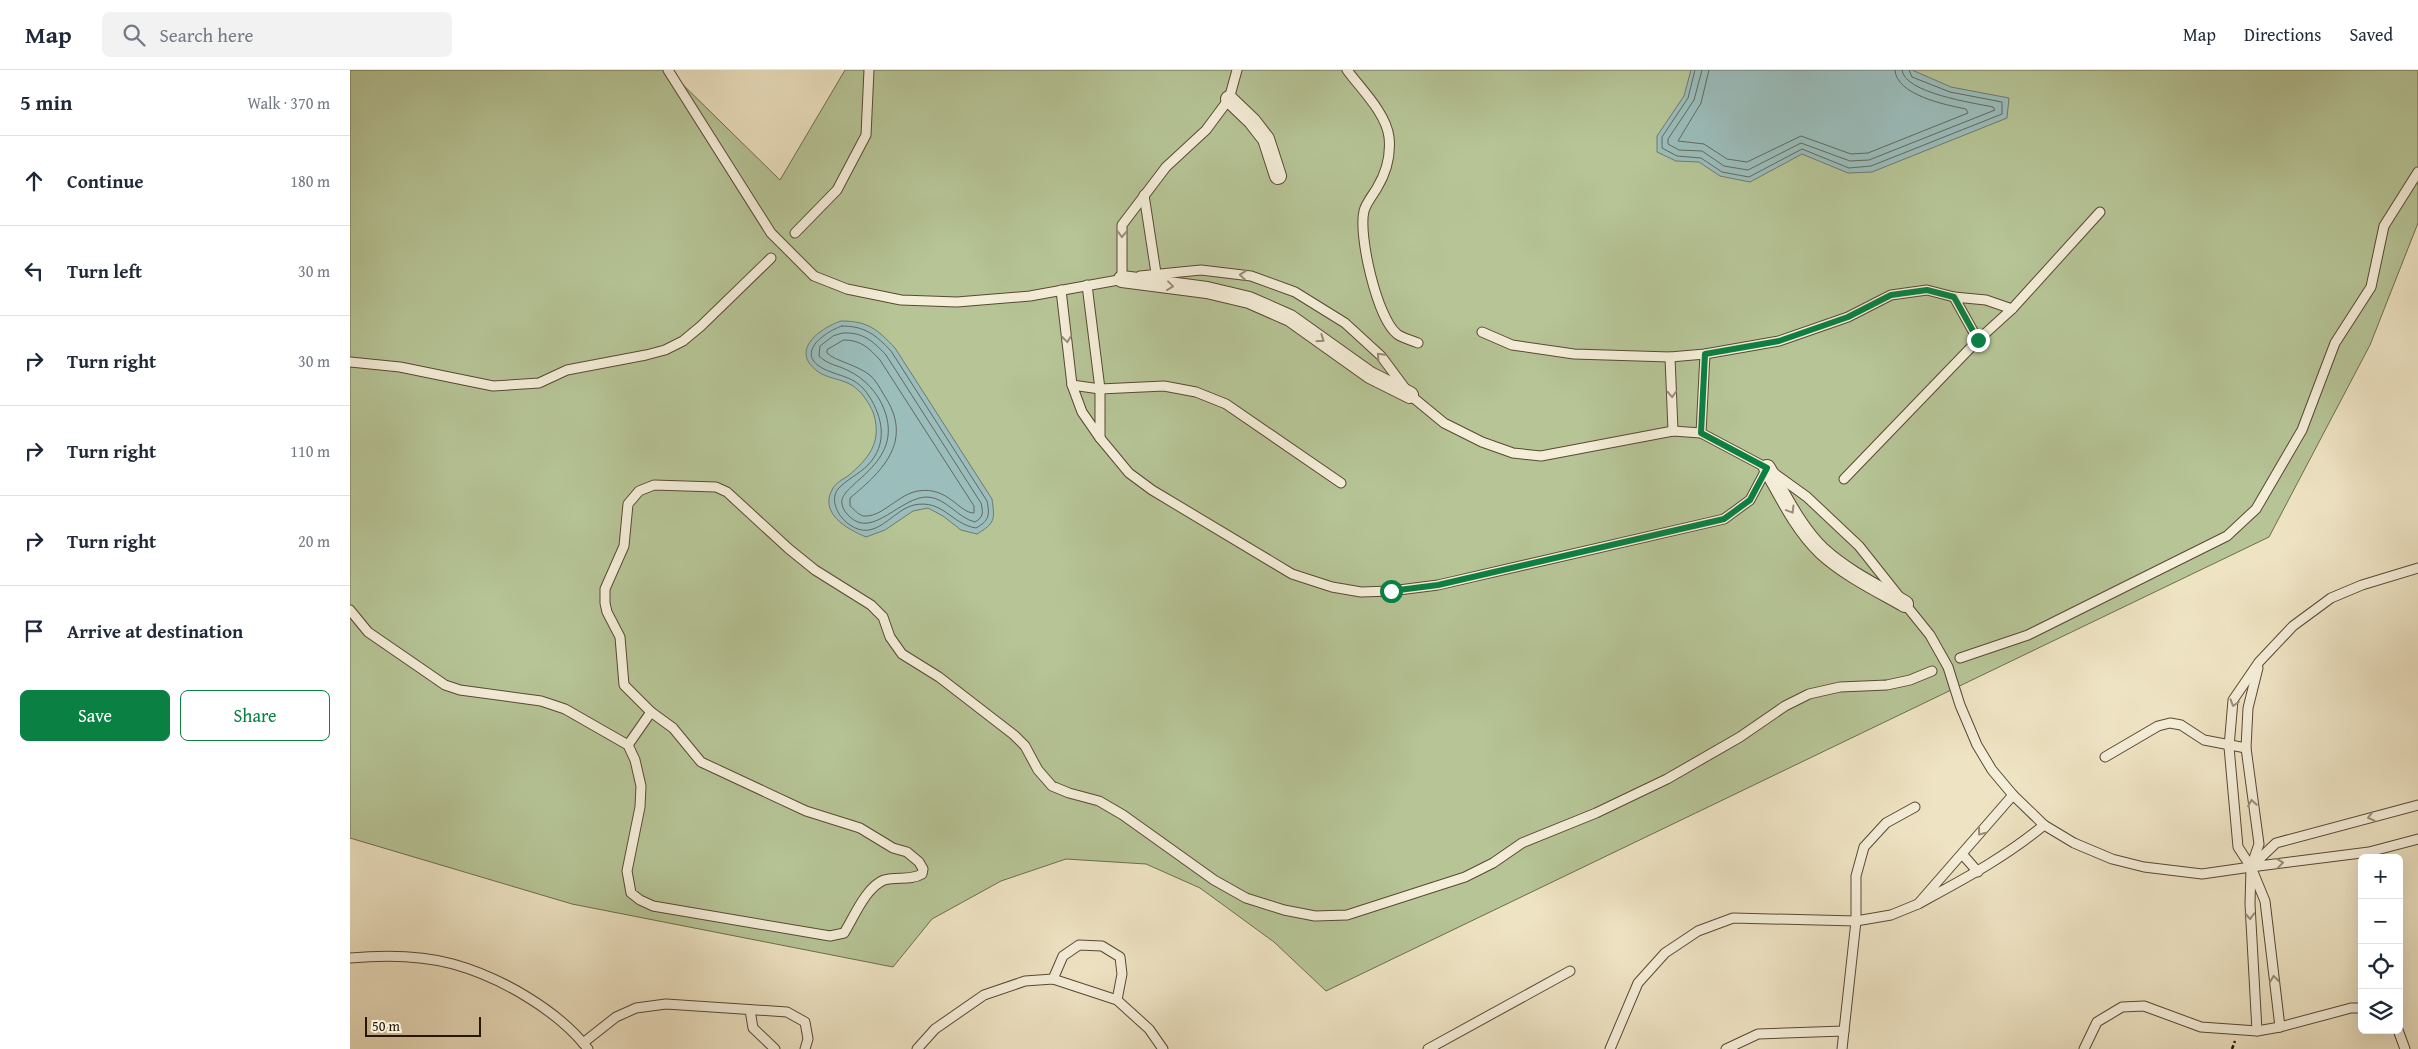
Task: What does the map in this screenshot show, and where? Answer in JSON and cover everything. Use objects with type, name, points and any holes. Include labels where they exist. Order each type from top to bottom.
[{"type":"street","points":[[1229,99],[1252,121],[1266,139],[1278,176]]},
{"type":"street","points":[[1122,279],[1206,290],[1249,300],[1290,318],[1370,375],[1410,395]]},
{"type":"street","points":[[1767,468],[1793,515],[1821,550],[1851,573],[1905,604]]},
{"type":"lane","points":[[668,70],[771,233],[814,276],[847,289],[901,300],[957,302],[1030,296],[1156,273],[1201,270],[1251,276],[1295,292],[1346,324],[1382,356],[1410,395],[1444,423],[1482,442],[1513,453],[1541,456],[1673,431],[1701,433],[1767,468],[1807,497],[1859,546],[1930,635],[1948,667],[1960,705],[1977,745],[1992,770],[2013,796],[2044,825],[2074,843],[2112,860],[2144,867],[2202,874],[2369,852],[2418,839]]},
{"type":"lane","points":[[795,233],[837,190],[866,135],[869,70]]},
{"type":"lane","points":[[1122,279],[1122,225],[1166,167],[1206,130],[1229,99],[1237,70]]},
{"type":"lane","points":[[1347,70],[1384,120],[1389,136],[1389,157],[1381,182],[1365,208],[1363,216],[1363,247],[1383,313],[1396,334],[1418,343]]},
{"type":"lane","points":[[1960,658],[2028,635],[2227,536],[2256,508],[2302,430],[2335,343],[2371,287],[2384,226],[2418,172]]},
{"type":"lane","points":[[1144,195],[1156,273]]},
{"type":"lane","points":[[1844,478],[1978,340],[2012,309],[2100,212]]},
{"type":"lane","points":[[350,362],[400,366],[465,382],[493,386],[540,383],[567,370],[666,350],[682,341],[701,326],[771,258]]},
{"type":"lane","points":[[1087,286],[1100,390],[1100,438]]},
{"type":"lane","points":[[1061,290],[1072,385],[1082,412],[1100,438],[1129,473],[1152,490],[1292,574],[1332,587],[1361,592],[1391,591],[1438,585],[1724,519],[1750,500],[1767,468]]},
{"type":"lane","points":[[1482,332],[1512,344],[1574,354],[1670,356],[1705,354],[1779,341],[1848,317],[1891,295],[1927,290],[1954,297],[1986,300],[2012,309]]},
{"type":"lane","points":[[1954,297],[1978,340]]},
{"type":"lane","points":[[1701,433],[1705,354]]},
{"type":"lane","points":[[1670,356],[1673,431]]},
{"type":"lane","points":[[1072,385],[1100,390],[1164,386],[1196,392],[1226,404],[1340,483]]},
{"type":"lane","points":[[350,610],[368,632],[445,685],[460,690],[541,700],[565,709],[628,746],[635,760],[641,786],[640,807],[628,871],[628,884],[631,893],[640,900],[653,906],[830,936],[844,933],[871,890],[884,880],[915,878],[922,874],[923,869],[919,862],[907,852],[893,848],[860,828],[806,811],[701,762],[673,728],[650,712],[624,684],[620,637],[607,612],[605,603],[606,589],[624,546],[628,504],[638,491],[654,485],[716,487],[732,495],[789,549],[815,570],[870,605],[883,617],[890,637],[902,654],[939,677],[1014,735],[1025,746],[1038,770],[1052,786],[1107,806],[1214,880],[1246,898],[1284,910],[1316,916],[1347,915],[1465,877],[1493,863],[1522,843],[1596,813],[1667,779],[1740,737],[1785,706],[1809,694],[1840,687],[1887,685],[1910,680],[1932,671]]},
{"type":"lane","points":[[2280,1028],[2265,901],[2251,867],[2238,848],[2229,746],[2233,700],[2259,662],[2293,626],[2331,598],[2362,585],[2418,568]]},
{"type":"lane","points":[[2257,1031],[2250,904],[2251,867],[2259,844],[2246,748],[2248,708],[2259,662]]},
{"type":"lane","points":[[628,746],[650,712]]},
{"type":"lane","points":[[2105,758],[2158,726],[2170,723],[2181,725],[2204,740],[2246,748]]},
{"type":"lane","points":[[1918,904],[1964,855],[2013,796]]},
{"type":"lane","points":[[2251,867],[2276,843],[2418,805]]},
{"type":"lane","points":[[1842,1049],[1856,921],[1856,876],[1864,847],[1886,823],[1915,807]]},
{"type":"lane","points":[[1610,1049],[1638,983],[1665,953],[1698,931],[1733,918],[1856,921],[1891,915],[1918,904],[1978,872],[2021,844],[2044,825]]},
{"type":"lane","points":[[1964,855],[1978,872]]},
{"type":"lane","points":[[1053,979],[1063,956],[1080,945],[1102,946],[1120,957],[1122,974],[1117,1000]]},
{"type":"lane","points":[[350,958],[403,956],[453,964],[508,986],[546,1010],[586,1046],[616,1017],[636,1008],[666,1004],[787,1012],[805,1022],[808,1039],[805,1049]]},
{"type":"lane","points":[[1428,1049],[1570,970]]},
{"type":"lane","points":[[917,1049],[936,1029],[984,995],[1025,981],[1053,979],[1117,1000],[1149,1029],[1163,1049]]},
{"type":"lane","points":[[2084,1049],[2097,1022],[2122,1008],[2144,1006],[2201,1027],[2257,1031],[2280,1028],[2351,1008],[2358,1008]]},
{"type":"lane","points":[[750,1010],[753,1028],[775,1049]]},
{"type":"lane","points":[[1726,1049],[1758,1034],[1844,1031]]},
{"type":"lane","points":[[2400,1034],[2406,1049]]},
{"type":"green space","points":[[350,70],[668,70],[780,180],[845,70],[2418,70],[2418,223],[2370,345],[2269,537],[1326,991],[1274,942],[1200,888],[1146,864],[1066,859],[1001,881],[932,919],[893,967],[572,904],[350,838]]},
{"type":"water","points":[[1691,70],[1912,70],[1951,87],[2009,98],[2007,118],[1872,172],[1848,173],[1802,154],[1750,182],[1720,176],[1699,162],[1676,161],[1657,152],[1657,136],[1684,96]]},
{"type":"water","points":[[841,321],[850,321],[871,327],[895,348],[992,499],[992,520],[987,527],[977,534],[961,530],[943,516],[928,508],[913,511],[885,530],[866,537],[843,525],[832,512],[829,505],[829,497],[833,488],[855,470],[867,457],[872,450],[876,434],[873,412],[860,392],[854,386],[820,373],[811,365],[807,357],[807,349],[816,335]]},
{"type":"route","points":[[1391,591],[1438,585],[1724,519],[1750,500],[1767,468],[1701,433],[1705,354],[1779,341],[1848,317],[1891,295],[1927,290],[1954,297],[1978,340]]}]
